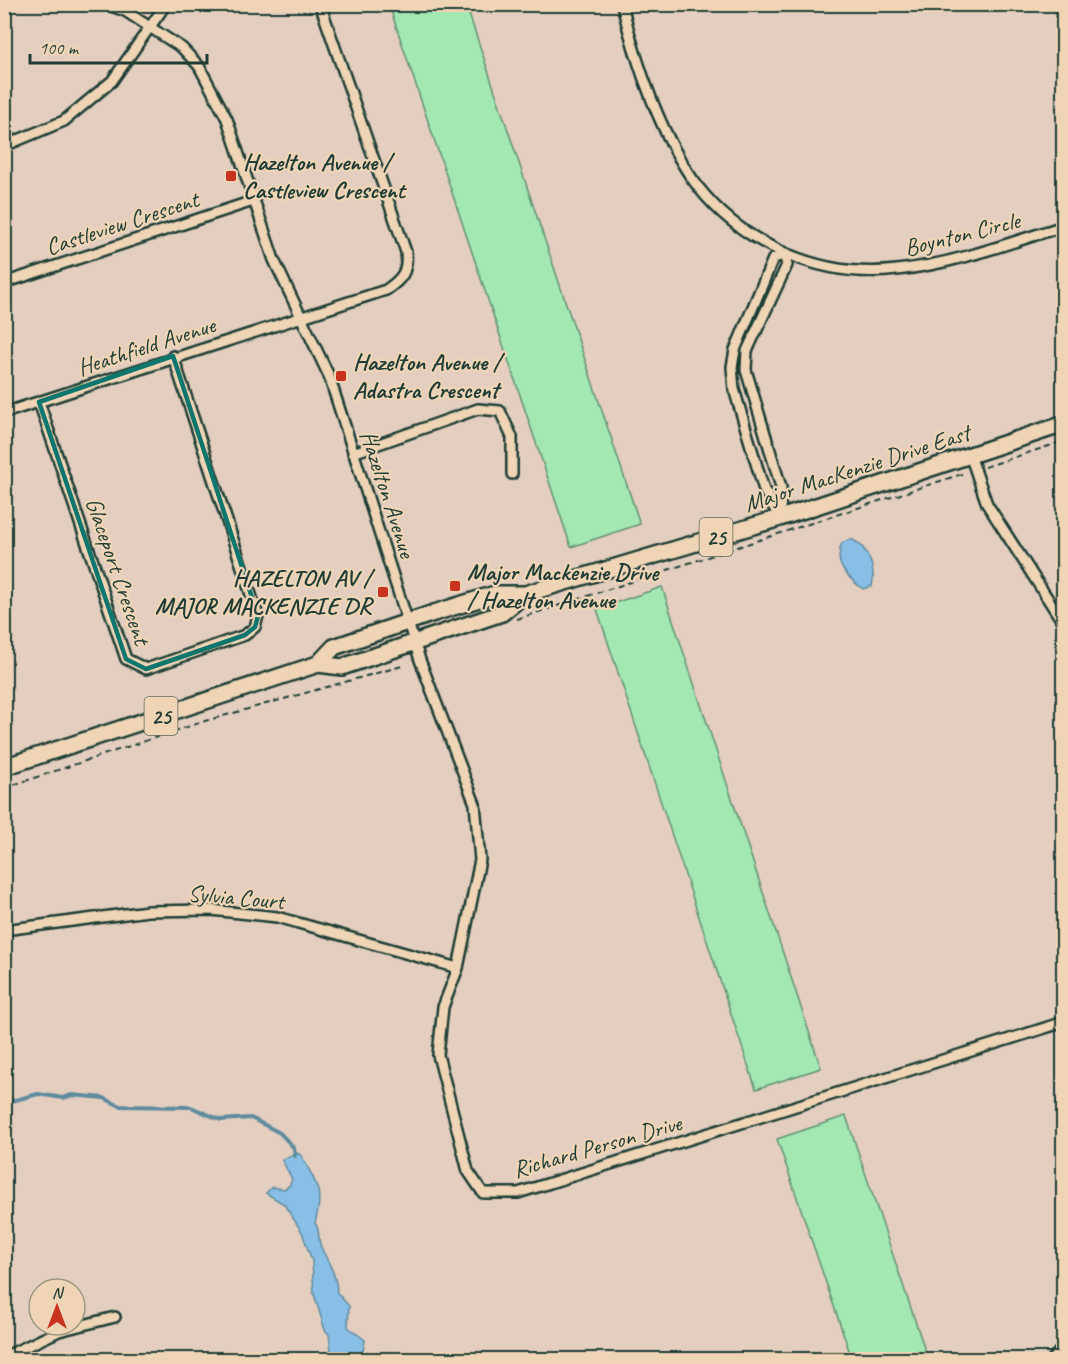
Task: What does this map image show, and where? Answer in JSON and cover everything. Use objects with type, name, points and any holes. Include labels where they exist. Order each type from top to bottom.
[{"type":"main road","name":"Major MacKenzie Drive East","points":[[318,664],[334,647],[495,594],[525,594],[780,518],[1064,424]]},
{"type":"main road","name":"Major MacKenzie Drive East","points":[[4,767],[318,664],[342,667],[415,643],[502,613],[525,594]]},
{"type":"street","name":"Hazelton Avenue","points":[[105,4],[125,11],[182,48],[199,66],[214,91],[227,119],[274,260],[322,356],[415,643]]},
{"type":"street","points":[[4,146],[64,121],[112,81],[166,4]]},
{"type":"street","name":"Heathfield Avenue","points":[[4,413],[173,356],[386,290],[405,276],[406,252],[320,4]]},
{"type":"street","name":"Boynton Circle","points":[[622,4],[629,32],[666,132],[683,164],[700,189],[731,220],[784,254],[826,268],[895,271],[943,263],[1064,226]]},
{"type":"street","name":"Castleview Crescent","points":[[4,283],[253,201]]},
{"type":"street","points":[[784,254],[787,265],[747,351],[748,385],[781,488],[780,518],[765,493],[734,389],[732,367],[735,350],[773,259],[784,254]]},
{"type":"street","name":"Glaceport Crescent","points":[[39,402],[126,659],[146,669],[245,635],[255,627],[258,616],[173,356]]},
{"type":"street","points":[[734,389],[748,385]]},
{"type":"street","points":[[353,453],[478,410],[500,411],[513,437],[513,474]]},
{"type":"street","points":[[970,455],[987,504],[1064,624]]},
{"type":"street","name":"Richard Person Drive","points":[[415,643],[475,804],[480,860],[458,968],[443,1007],[438,1055],[468,1171],[483,1193],[518,1193],[1064,1022]]},
{"type":"street","name":"Sylvia Court","points":[[4,930],[148,911],[211,910],[277,917],[458,968]]},
{"type":"street","points":[[4,1357],[59,1331],[115,1317]]},
{"type":"street","points":[[1055,1358],[1064,1346]]},
{"type":"path","points":[[511,621],[1064,441]]},
{"type":"path","points":[[4,788],[205,721],[402,666]]},
{"type":"highlighted area","points":[[173,356],[258,616],[255,627],[245,635],[146,669],[126,659],[39,402]]},
{"type":"green space","points":[[389,5],[466,5],[640,524],[571,547]]},
{"type":"green space","points":[[662,587],[821,1068],[756,1089],[597,609]]},
{"type":"green space","points":[[846,1116],[928,1359],[852,1359],[777,1139]]},
{"type":"water","points":[[850,539],[861,546],[869,558],[873,572],[872,586],[863,589],[851,579],[840,563],[842,543]]},
{"type":"water","points":[[1063,1085],[1063,1116],[1059,1113],[1056,1102]]},
{"type":"water","points":[[297,1153],[301,1155],[317,1188],[319,1203],[315,1223],[320,1244],[334,1274],[337,1293],[349,1306],[348,1327],[365,1340],[362,1356],[367,1359],[332,1359],[329,1334],[325,1330],[314,1294],[312,1261],[302,1232],[284,1204],[266,1193],[272,1187],[284,1189],[289,1186],[292,1179],[282,1160]]},
{"type":"waterway","points":[[4,1103],[38,1094],[63,1098],[72,1095],[104,1098],[120,1106],[191,1107],[221,1120],[251,1118],[280,1133],[294,1148],[295,1156]]},
{"type":"place","name":"Hazelton Avenue / Castleview Crescent","points":[[231,176]]},
{"type":"place","name":"Hazelton Avenue / Adastra Crescent","points":[[341,376]]},
{"type":"place","name":"Major Mackenzie Drive / Hazelton Avenue","points":[[455,586]]},
{"type":"place","name":"HAZELTON AV / MAJOR MACKENZIE DR","points":[[383,592]]}]
